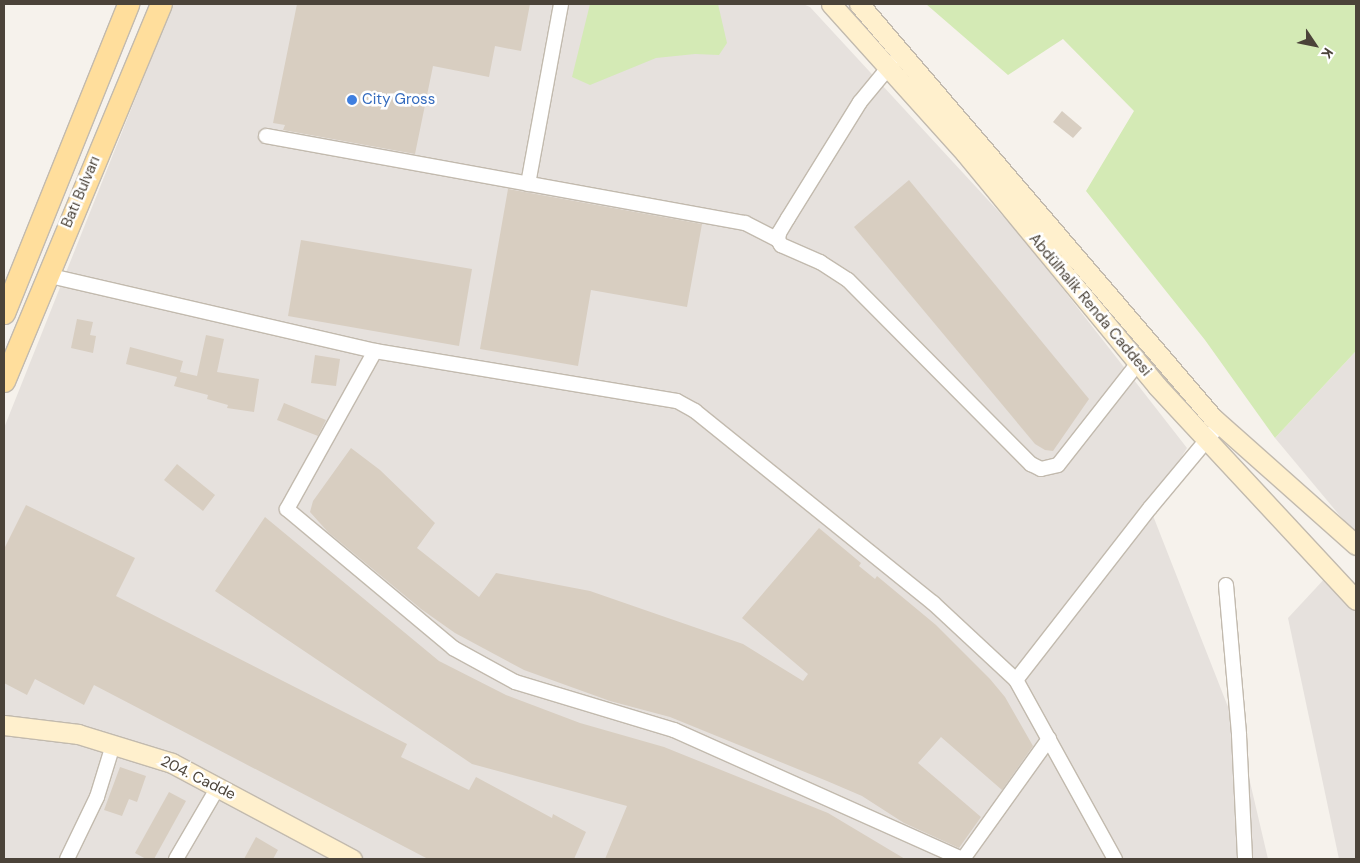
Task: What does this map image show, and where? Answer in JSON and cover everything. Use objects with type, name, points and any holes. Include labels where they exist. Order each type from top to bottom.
[{"type":"main road","name":"Batı Bulvarı","points":[[4,313],[128,4]]},
{"type":"main road","name":"Batı Bulvarı","points":[[4,382],[46,275],[161,4]]},
{"type":"main road","name":"Abdülhalik Renda Caddesi","points":[[831,4],[965,153],[1138,363],[1207,442],[1278,514],[1356,600]]},
{"type":"main road","name":"Abdülhalik Renda Caddesi","points":[[860,4],[1220,424],[1356,545]]},
{"type":"main road","points":[[1278,514],[1282,500],[1297,491]]},
{"type":"main road","name":"204. Cadde","points":[[4,725],[78,734],[172,763],[352,859]]},
{"type":"street","points":[[528,184],[561,4]]},
{"type":"street","points":[[778,240],[788,218],[860,102],[902,52]]},
{"type":"street","points":[[266,136],[745,223],[778,240],[781,245],[820,262],[848,280],[1032,464],[1041,469],[1049,470],[1058,465],[1138,363]]},
{"type":"street","points":[[46,275],[375,350],[677,402],[695,411],[933,603],[1016,680],[1115,859]]},
{"type":"street","points":[[375,350],[287,509],[453,648],[515,682],[674,730],[963,859],[1050,739]]},
{"type":"street","points":[[1016,680],[1150,508],[1207,442],[1220,424]]},
{"type":"street","points":[[1226,585],[1239,736],[1245,859]]},
{"type":"street","points":[[67,859],[97,797],[113,745]]},
{"type":"street","points":[[176,859],[218,786]]},
{"type":"shaded area","points":[[173,4],[803,4],[810,7],[1024,239],[1187,448],[1150,508],[1239,735],[1268,859],[4,859],[4,428]]},
{"type":"shaded area","points":[[1356,351],[1356,535],[1275,438]]},
{"type":"shaded area","points":[[1328,575],[1356,608],[1356,859],[1339,859],[1288,618]]},
{"type":"green space","points":[[590,4],[718,4],[727,43],[719,55],[695,54],[656,58],[590,85],[572,77]]},
{"type":"green space","points":[[926,4],[1356,4],[1356,351],[1275,438],[1205,340],[1086,191],[1134,111],[1063,39],[1008,75]]},
{"type":"building","name":"City Gross","points":[[297,4],[530,4],[521,51],[495,46],[489,77],[433,66],[415,154],[283,130],[285,125],[273,123]]},
{"type":"building","points":[[1062,111],[1082,128],[1073,138],[1053,122]]},
{"type":"building","points":[[909,180],[1089,399],[1053,451],[1045,450],[1035,444],[854,227]]},
{"type":"building","points":[[508,189],[702,224],[687,307],[591,290],[578,366],[480,349]]},
{"type":"building","points":[[301,240],[472,269],[459,346],[288,316]]},
{"type":"building","points":[[77,319],[93,322],[90,335],[96,336],[93,353],[71,348]]},
{"type":"building","points":[[206,335],[224,339],[217,372],[259,379],[254,412],[227,408],[228,405],[207,399],[208,395],[174,386],[177,377],[126,364],[130,347],[183,361],[180,372],[197,376]]},
{"type":"building","points":[[315,355],[340,359],[336,386],[311,383]]},
{"type":"building","points":[[284,403],[326,420],[318,436],[277,420]]},
{"type":"building","points":[[351,448],[380,470],[435,523],[417,548],[479,597],[496,573],[590,591],[743,644],[803,681],[808,674],[742,618],[819,528],[861,563],[859,566],[875,579],[877,576],[936,625],[990,679],[1005,697],[1033,746],[1002,790],[941,737],[918,763],[981,817],[959,848],[904,823],[862,796],[827,781],[670,717],[610,701],[524,670],[455,633],[421,609],[328,532],[310,512],[313,501]]},
{"type":"building","points":[[177,464],[215,495],[203,511],[164,480]]},
{"type":"building","points":[[26,505],[135,558],[116,596],[407,744],[401,757],[469,790],[476,777],[552,818],[553,814],[586,832],[574,859],[428,859],[94,685],[84,705],[35,679],[27,695],[4,683],[4,549]]},
{"type":"building","points":[[265,517],[439,661],[506,695],[580,723],[664,747],[828,813],[905,859],[605,859],[627,806],[472,764],[215,591]]},
{"type":"building","points":[[120,767],[146,776],[137,802],[129,799],[122,816],[104,810]]},
{"type":"building","points":[[169,792],[186,801],[154,859],[146,859],[135,853]]},
{"type":"building","points":[[256,837],[278,850],[273,859],[244,859]]},
{"type":"place","name":"City Gross","points":[[352,100]]}]
